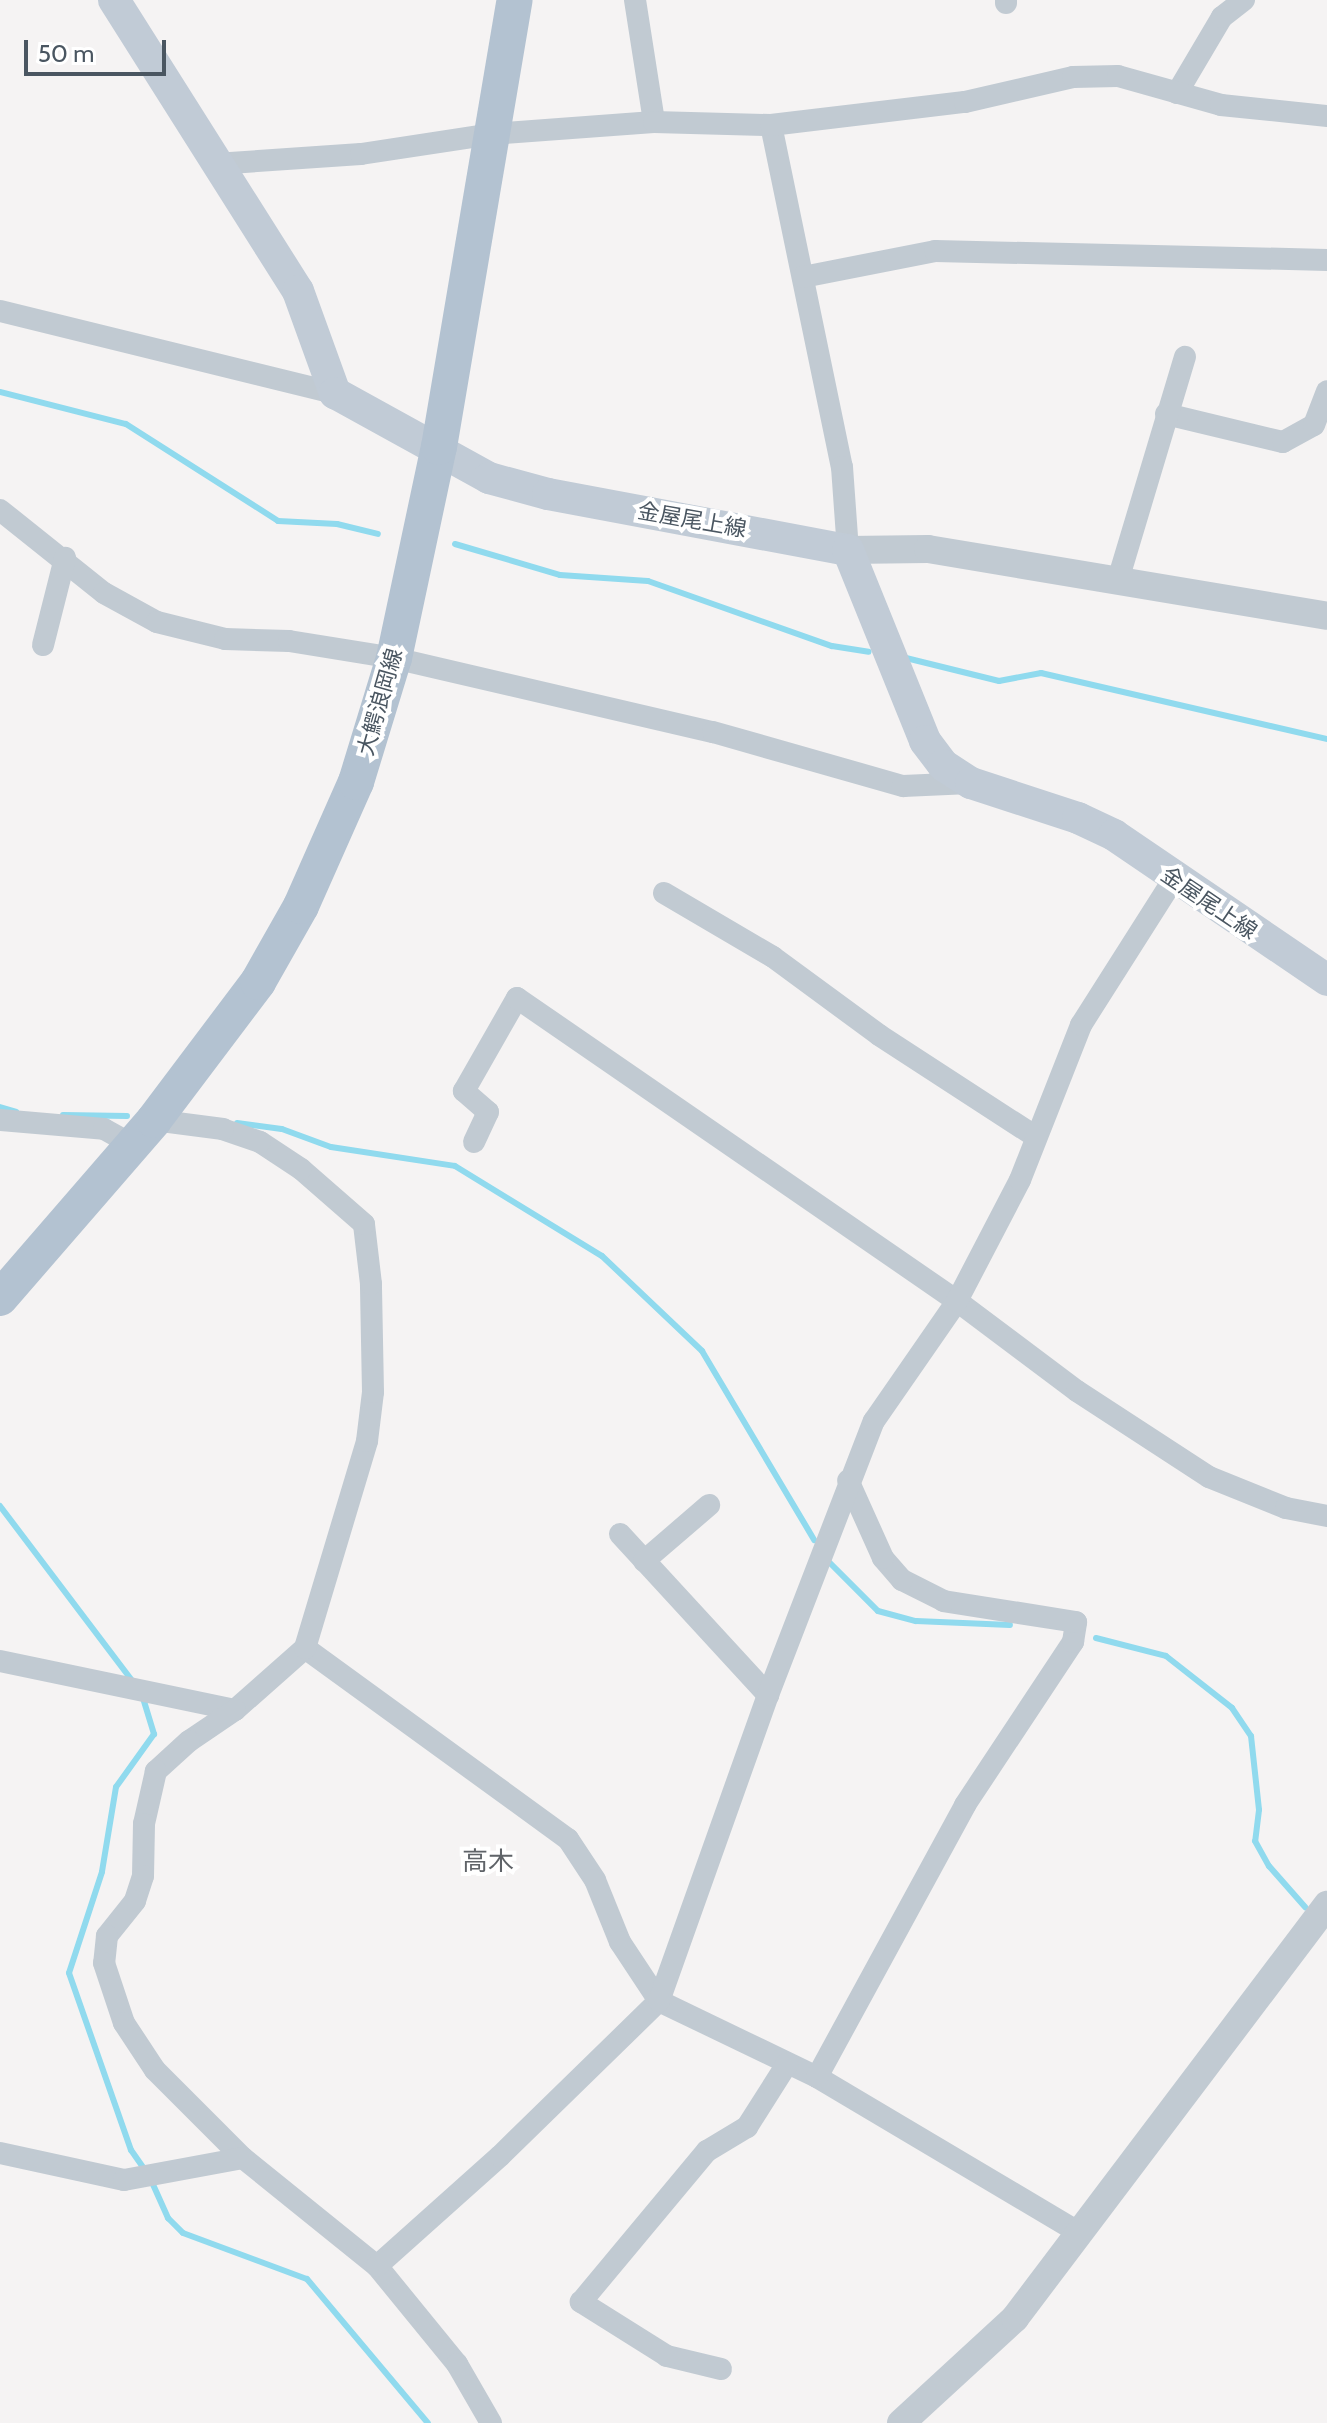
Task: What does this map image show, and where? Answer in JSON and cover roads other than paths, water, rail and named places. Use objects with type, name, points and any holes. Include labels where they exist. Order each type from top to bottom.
[{"type":"main road","points":[[114,0],[298,291],[335,393]]},
{"type":"main road","name":"大鰐浪岡線","points":[[0,1298],[142,1132],[258,982],[301,906],[356,782],[394,658],[439,447],[515,0]]},
{"type":"main road","name":"金屋尾上線","points":[[335,393],[439,447],[489,478],[548,494],[848,550],[925,741],[943,765],[971,783],[1078,818],[1114,835],[1173,880],[1327,980]]},
{"type":"street","points":[[635,0],[654,122]]},
{"type":"street","points":[[1177,93],[1222,17],[1244,0]]},
{"type":"street","points":[[215,164],[361,154],[491,134],[654,122],[771,125],[965,102],[1073,77],[1118,76],[1221,105],[1327,116]]},
{"type":"street","points":[[771,125],[842,467],[848,550],[928,549],[1327,616]]},
{"type":"street","points":[[803,277],[935,251],[1327,260]]},
{"type":"street","points":[[0,311],[335,393]]},
{"type":"street","points":[[1118,580],[1185,357]]},
{"type":"street","points":[[1166,414],[1283,442],[1314,425],[1327,391]]},
{"type":"street","points":[[0,510],[65,558],[104,593],[157,622],[225,639],[289,641],[394,658],[713,732],[903,786],[971,783]]},
{"type":"street","points":[[43,645],[65,558]]},
{"type":"street","points":[[377,2266],[500,2156],[659,2001],[768,1695],[848,1480],[874,1421],[957,1301],[1020,1180],[1081,1025],[1173,880]]},
{"type":"street","points":[[664,893],[773,957],[879,1035],[1036,1137]]},
{"type":"street","points":[[474,1142],[488,1112],[464,1091],[517,998],[957,1301],[1077,1391],[1209,1477],[1286,1508],[1327,1516]]},
{"type":"street","points":[[0,1120],[142,1132],[223,1129],[260,1142],[301,1169],[364,1224],[373,1377],[367,1441],[305,1648],[235,1710],[189,1741],[156,1771],[144,1824],[143,1876],[135,1901],[107,1936],[104,1963],[124,2023],[155,2070],[243,2158],[377,2266],[457,2364],[491,2423]]},
{"type":"street","points":[[817,2077],[965,1805],[1073,1642],[1076,1622],[944,1601],[902,1580],[883,1558],[848,1480]]},
{"type":"street","points":[[644,1561],[709,1505]]},
{"type":"street","points":[[620,1534],[768,1695]]},
{"type":"street","points":[[305,1648],[568,1839],[595,1880],[620,1942],[659,2001],[817,2077],[1078,2232]]},
{"type":"street","points":[[0,1661],[235,1710]]},
{"type":"street","points":[[901,2423],[1015,2318],[1327,1905]]},
{"type":"street","points":[[721,2369],[667,2356],[581,2302],[707,2151],[747,2127],[787,2064]]},
{"type":"street","points":[[0,2153],[124,2180],[166,2168],[243,2158]]},
{"type":"waterway","points":[[0,392],[126,424],[278,521],[337,524],[378,534]]},
{"type":"waterway","points":[[455,544],[560,575],[648,581],[832,646],[869,652]]},
{"type":"waterway","points":[[902,657],[999,681],[1041,673],[1327,739]]},
{"type":"waterway","points":[[0,1107],[16,1112]]},
{"type":"waterway","points":[[63,1115],[127,1116]]},
{"type":"waterway","points":[[237,1123],[282,1129],[331,1147],[455,1166],[602,1256],[702,1351],[814,1540]]},
{"type":"waterway","points":[[0,1506],[133,1682]]},
{"type":"waterway","points":[[829,1562],[878,1611],[916,1621],[1010,1625]]},
{"type":"waterway","points":[[1096,1638],[1166,1656],[1232,1708],[1251,1736],[1259,1810],[1255,1841],[1269,1866],[1305,1907]]},
{"type":"waterway","points":[[143,1698],[154,1734],[116,1787],[102,1872],[69,1973],[131,2150],[145,2170]]},
{"type":"waterway","points":[[151,2180],[168,2218],[183,2233],[307,2279],[428,2423]]},
{"type":"district","name":"高木","points":[[488,1862]]}]
